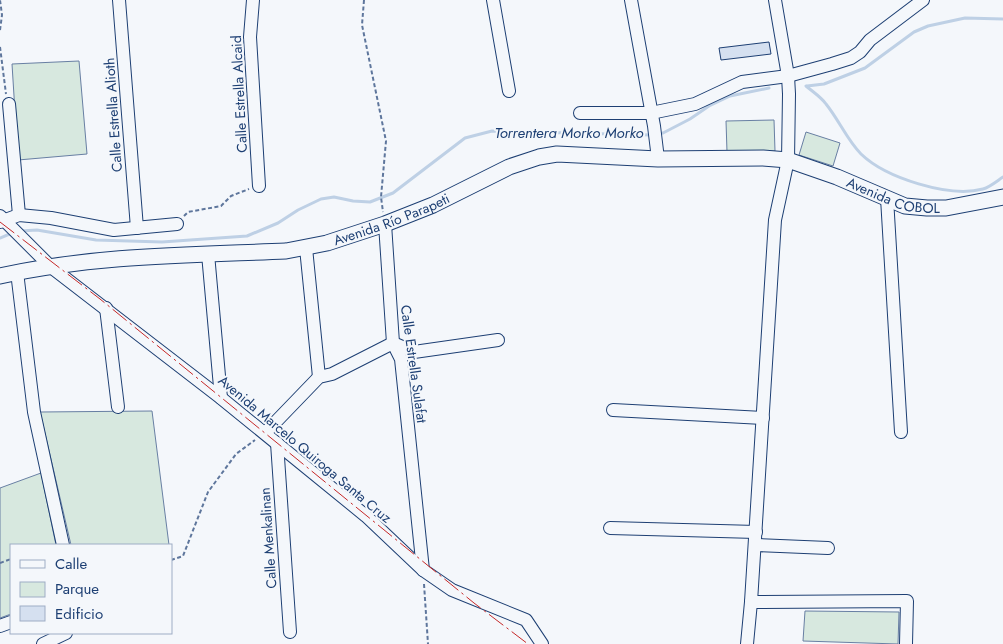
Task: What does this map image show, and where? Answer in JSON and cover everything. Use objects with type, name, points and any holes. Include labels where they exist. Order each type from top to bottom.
[{"type":"main road","name":"Avenida Río Parapeti","points":[[0,276],[51,267],[124,258],[286,251],[306,248],[385,224],[433,205],[509,167],[539,157],[557,154],[658,159],[763,158],[788,160]]},
{"type":"main road","name":"Avenida COBOL","points":[[788,160],[837,177],[905,206],[946,208],[1003,197]]},
{"type":"street","name":"Calle Estrella Alioth","points":[[119,0],[137,228]]},
{"type":"street","name":"Calle Estrella Alcaid","points":[[253,0],[250,37],[260,186]]},
{"type":"street","points":[[493,0],[509,91]]},
{"type":"street","points":[[631,0],[657,143],[658,159]]},
{"type":"street","points":[[747,644],[752,602],[775,220],[788,160],[788,76],[775,0]]},
{"type":"street","points":[[580,113],[651,113],[695,104],[742,82],[788,76],[850,58],[860,52],[870,40],[923,0]]},
{"type":"street","points":[[9,104],[19,215]]},
{"type":"street","points":[[887,198],[901,432]]},
{"type":"street","points":[[2,219],[19,215],[52,218],[114,230],[177,224]]},
{"type":"street","points":[[2,219],[51,267]]},
{"type":"street","name":"Calle Estrella Sulafat","points":[[385,224],[393,343],[401,360],[423,570]]},
{"type":"street","points":[[306,248],[319,377]]},
{"type":"street","points":[[208,254],[221,398]]},
{"type":"street","name":"Avenida Marcelo Quiroga Santa Cruz","points":[[51,267],[265,433],[366,516],[423,570],[452,590],[526,620],[542,644]]},
{"type":"street","points":[[17,272],[34,412],[63,544]]},
{"type":"street","points":[[106,308],[118,408]]},
{"type":"street","points":[[265,433],[319,377],[332,374],[393,343],[414,352],[498,340]]},
{"type":"street","points":[[613,410],[763,418]]},
{"type":"street","name":"Calle Menkalinan","points":[[277,443],[290,632]]},
{"type":"street","points":[[610,528],[756,532]]},
{"type":"street","points":[[755,545],[828,548]]},
{"type":"street","points":[[752,602],[907,602],[906,644]]},
{"type":"street","points":[[44,644],[64,634]]},
{"type":"path","points":[[0,0],[2,15],[0,30]]},
{"type":"path","points":[[364,0],[362,25],[386,141],[381,197],[385,224]]},
{"type":"path","points":[[0,46],[5,92],[9,104]]},
{"type":"path","points":[[177,224],[188,212],[221,206],[231,196],[260,186]]},
{"type":"path","points":[[172,560],[183,556],[208,492],[236,454],[265,433]]},
{"type":"path","points":[[423,570],[428,644]]},
{"type":"green space","points":[[79,61],[87,154],[18,160],[12,64]]},
{"type":"green space","points":[[774,120],[775,151],[727,152],[726,121]]},
{"type":"green space","points":[[806,132],[840,143],[833,166],[799,155]]},
{"type":"green space","points":[[152,411],[169,544],[71,544],[40,412]]},
{"type":"green space","points":[[41,473],[56,544],[10,544],[10,614],[0,618],[0,488]]},
{"type":"green space","points":[[805,611],[899,612],[898,644],[803,641]]},
{"type":"building","points":[[769,42],[771,54],[721,60],[719,48]]},
{"type":"waterway","name":"Torrentera Morko Morko","points":[[807,86],[824,84],[865,68],[914,32],[928,26],[965,18],[1003,19]]},
{"type":"waterway","points":[[806,86],[824,101],[851,143],[861,154],[886,171],[919,184],[953,191],[983,189],[1003,177]]},
{"type":"waterway","name":"Torrentera Morko Morko","points":[[658,134],[690,119],[709,106],[730,96],[769,88]]},
{"type":"waterway","name":"Torrentera Morko Morko","points":[[20,231],[37,230],[96,240],[162,242],[247,236],[278,223],[298,210],[321,199],[334,197],[370,202],[393,193],[465,138],[492,131],[652,135]]},
{"type":"waterway","name":"Torrentera Morko Morko","points":[[0,238],[12,233]]},
{"type":"power","points":[[0,222],[100,299],[474,603],[528,644]]}]
